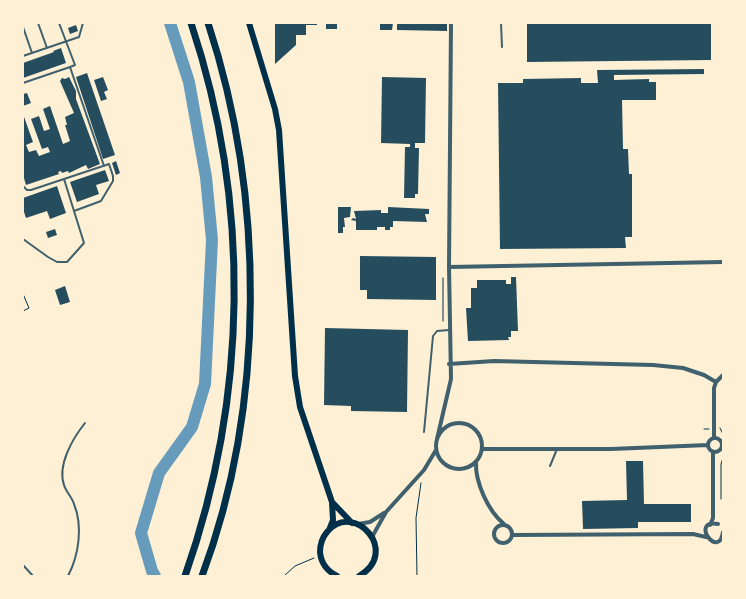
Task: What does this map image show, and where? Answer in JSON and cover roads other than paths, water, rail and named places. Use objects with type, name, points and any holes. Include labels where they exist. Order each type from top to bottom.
[{"type":"highway","points":[[185,576],[211,488],[224,425],[233,356],[234,267],[231,214],[222,144],[207,77],[191,23]]},
{"type":"highway","points":[[202,574],[227,490],[238,438],[249,345],[250,298],[250,255],[240,160],[225,83],[208,23]]},
{"type":"main road","points":[[249,23],[275,109],[279,130],[292,352],[296,389],[300,407],[332,502],[333,520],[329,530],[321,542],[320,556],[327,569],[337,576]]},
{"type":"main road","points":[[332,502],[355,524],[368,532],[372,537],[376,553],[367,576]]},
{"type":"main road","points":[[329,530],[342,523],[355,524]]},
{"type":"main road","points":[[359,576],[370,568]]},
{"type":"street","points":[[451,23],[448,267],[451,379],[437,439],[436,450],[439,458],[450,467],[464,469],[476,462]]},
{"type":"street","points":[[448,267],[723,262]]},
{"type":"street","points":[[450,364],[494,361],[653,365],[683,368],[704,375],[716,382]]},
{"type":"street","points":[[714,437],[713,394],[716,382],[723,375]]},
{"type":"street","points":[[437,439],[447,426],[461,423],[474,429],[482,441],[482,449],[476,462],[478,479],[494,514],[504,524],[509,526],[513,534]]},
{"type":"street","points":[[708,445],[709,441],[714,437]]},
{"type":"street","points":[[713,452],[719,452],[723,446],[721,439],[714,437]]},
{"type":"street","points":[[482,449],[558,449],[708,445]]},
{"type":"street","points":[[693,534],[706,529],[710,525],[713,518],[713,452],[710,450],[708,445]]},
{"type":"street","points":[[372,537],[386,512],[424,470],[436,450]]},
{"type":"street","points":[[355,524],[370,522],[386,512]]},
{"type":"street","points":[[513,534],[693,534],[706,537],[711,541],[717,541],[722,537],[723,532],[713,518]]},
{"type":"street","points":[[504,524],[495,528],[494,534],[496,540],[501,543],[508,542],[513,534]]},
{"type":"street","points":[[710,525],[718,524]]},
{"type":"street","points":[[706,529],[706,537]]},
{"type":"lane","points":[[38,23],[47,48]]},
{"type":"lane","points":[[23,83],[75,65],[59,23]]},
{"type":"lane","points":[[23,56],[79,37],[83,23]]},
{"type":"lane","points":[[501,23],[502,47]]},
{"type":"lane","points":[[23,27],[32,52]]},
{"type":"lane","points":[[70,67],[104,166]]},
{"type":"lane","points":[[23,186],[27,190],[109,164],[113,181],[101,201],[74,211]]},
{"type":"lane","points":[[23,239],[57,262],[67,262],[84,243],[64,179]]},
{"type":"lane","points":[[424,432],[433,336],[437,331],[449,330]]},
{"type":"lane","points":[[68,576],[79,538],[74,503],[64,486],[62,476],[69,449],[75,435],[84,423]]},
{"type":"lane","points":[[550,466],[554,461],[555,451],[558,449]]},
{"type":"lane","points":[[23,565],[33,576]]},
{"type":"waterway","points":[[155,576],[152,571],[141,533],[159,473],[192,427],[205,384],[212,240],[206,177],[189,82],[170,23]]}]
